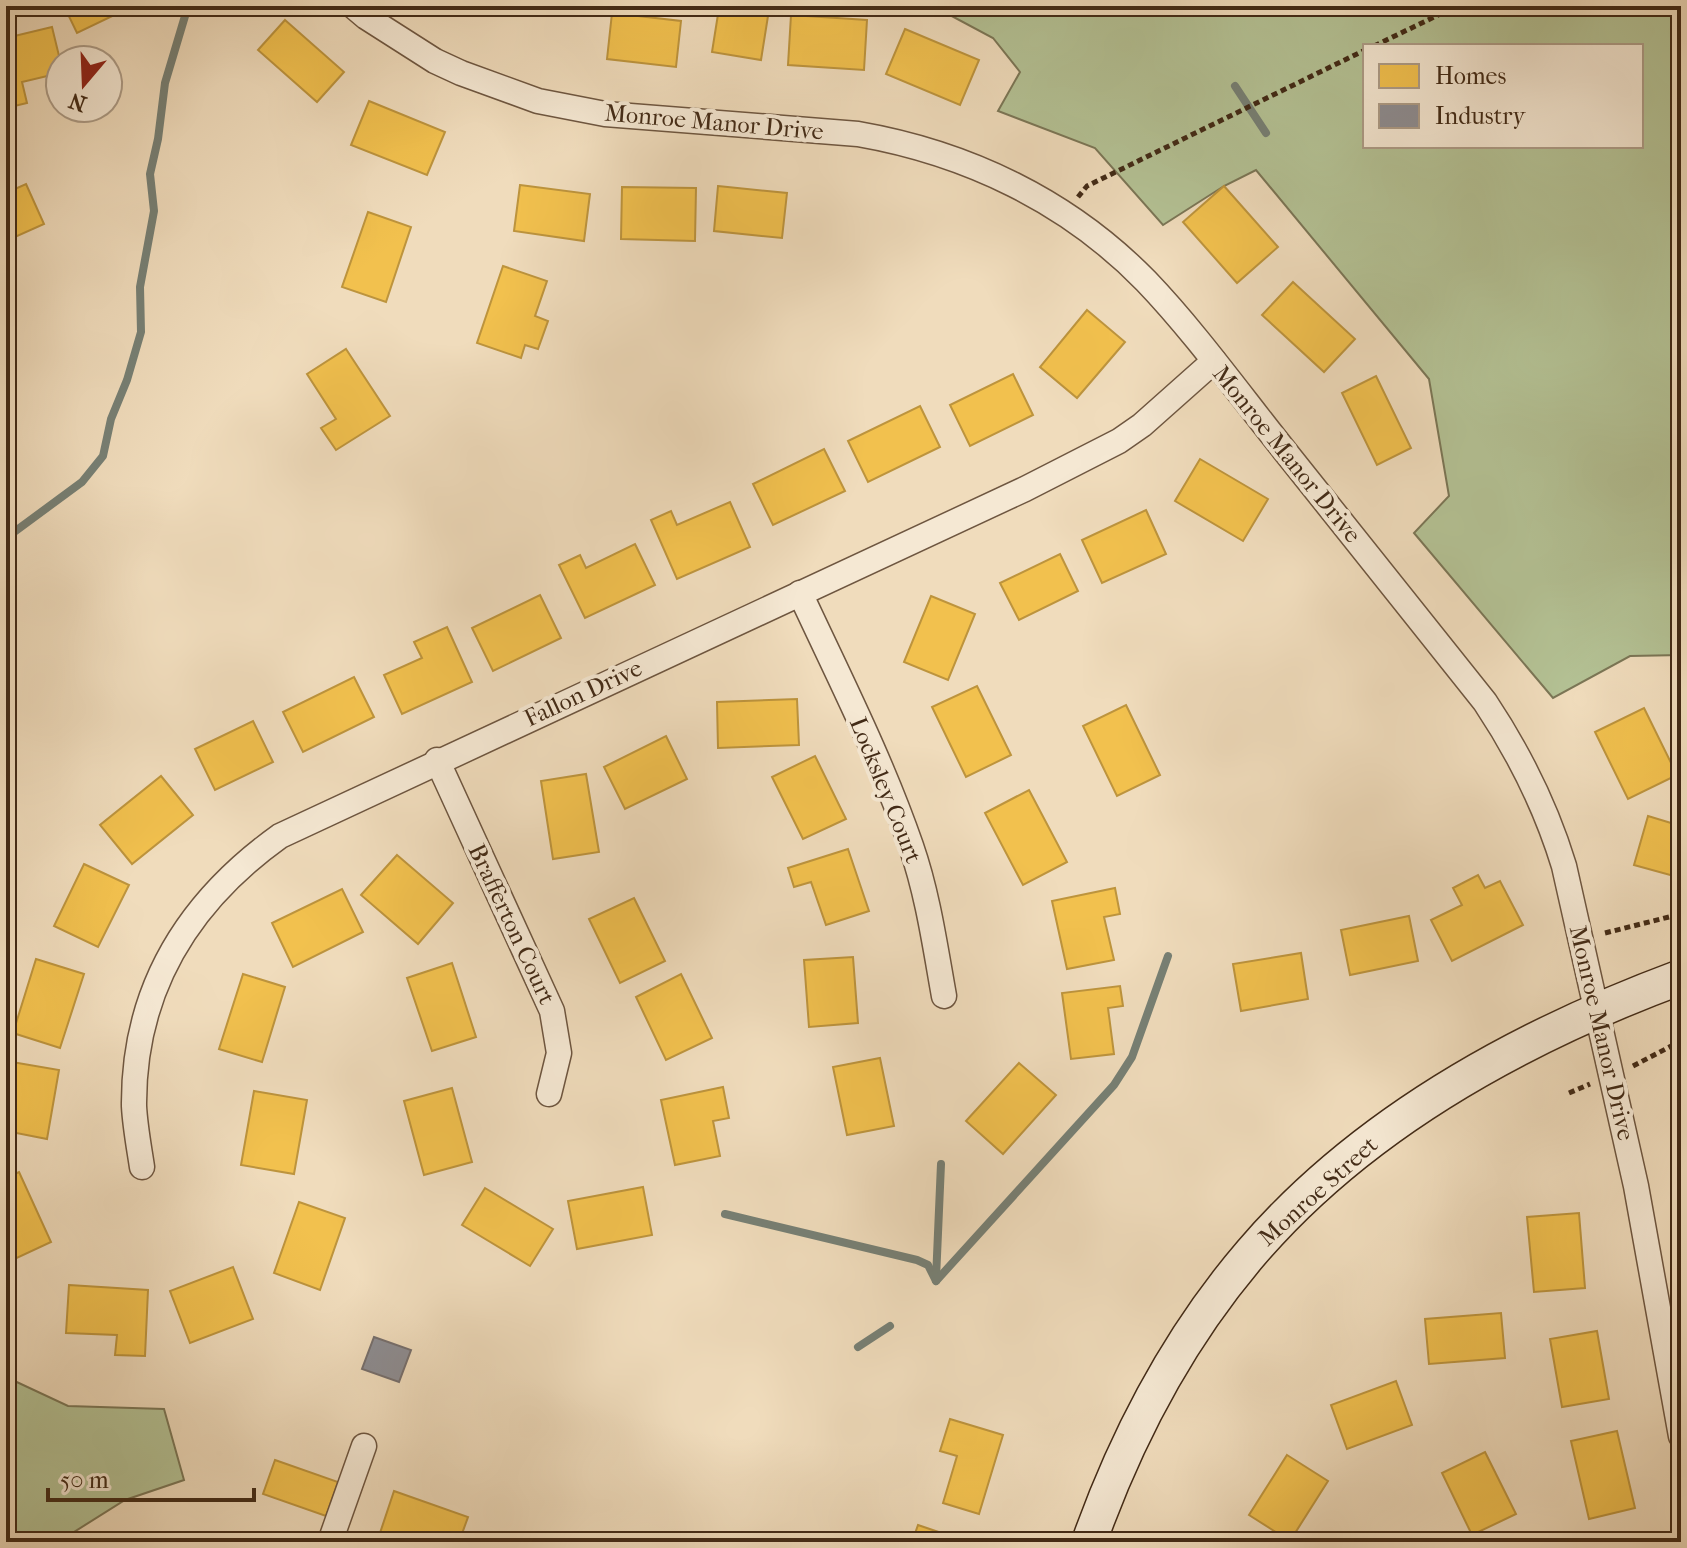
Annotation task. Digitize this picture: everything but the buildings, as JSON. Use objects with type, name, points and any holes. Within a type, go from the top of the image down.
[{"type":"main road","name":"Monroe Street","points":[[1089,1542],[1146,1410],[1178,1353],[1252,1251],[1332,1173],[1411,1113],[1461,1080],[1597,1010],[1681,977]]},
{"type":"street","name":"Monroe Manor Drive","points":[[353,6],[435,61],[538,101],[605,114],[858,134],[896,140],[966,162],[1032,193],[1092,233],[1146,281],[1214,361],[1485,702],[1514,746],[1554,834],[1581,939],[1636,1186],[1681,1436]]},
{"type":"street","name":"Fallon Drive","points":[[142,1167],[134,1106],[139,1045],[160,976],[175,944],[196,913],[248,859],[280,836],[437,760],[1025,489],[1119,441],[1142,425],[1214,361]]},
{"type":"street","name":"Locksley Court","points":[[800,593],[884,777],[912,848],[926,897],[944,996]]},
{"type":"street","name":"Brafferton Court","points":[[437,760],[552,1011],[559,1053],[549,1094]]},
{"type":"street","points":[[330,1542],[364,1446]]},
{"type":"path","points":[[1378,44],[1457,6]]},
{"type":"path","points":[[1065,215],[1087,186],[1363,51]]},
{"type":"path","points":[[1581,939],[1681,914]]},
{"type":"green space","points":[[933,6],[1681,6],[1681,655],[1630,656],[1553,698],[1414,533],[1449,496],[1429,379],[1256,170],[1224,186],[1163,225],[1095,148],[998,111],[1020,72],[993,38]]},
{"type":"green space","points":[[6,1377],[68,1406],[164,1409],[184,1480],[125,1500],[58,1542],[6,1542]]},
{"type":"waterway","points":[[6,538],[82,482],[103,456],[111,419],[127,380],[141,332],[140,287],[154,211],[150,174],[165,83],[188,6]]},
{"type":"waterway","points":[[1235,86],[1266,133]]},
{"type":"waterway","points":[[936,1281],[1114,1085],[1132,1057],[1168,956]]},
{"type":"waterway","points":[[936,1279],[941,1164]]},
{"type":"waterway","points":[[725,1214],[917,1260],[928,1265],[936,1281]]},
{"type":"waterway","points":[[858,1347],[890,1326]]}]
